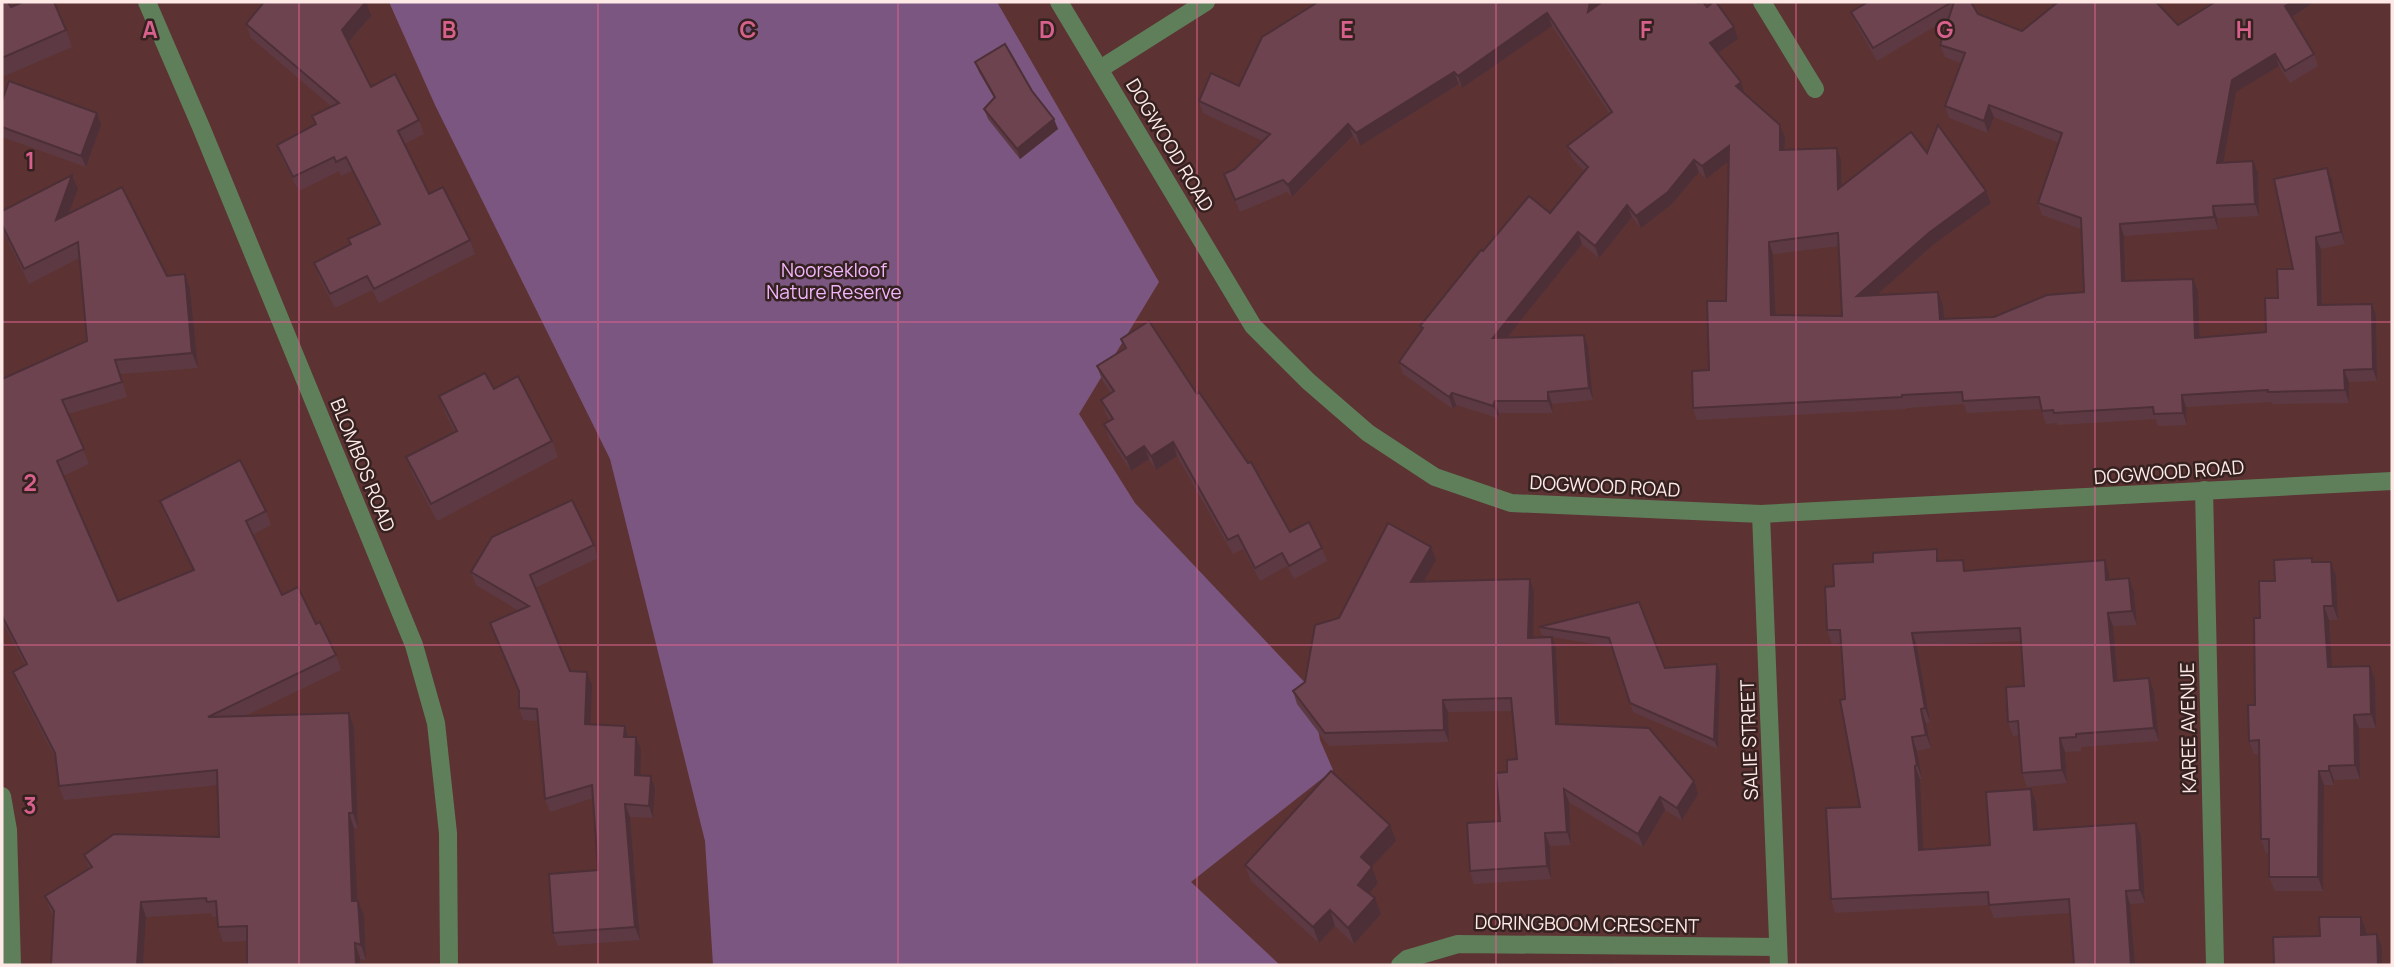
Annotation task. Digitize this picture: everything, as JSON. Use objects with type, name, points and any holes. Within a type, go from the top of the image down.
[{"type":"street","name":"BLOMBOS ROAD","points":[[147,2],[414,645],[436,723],[448,833],[449,965]]},
{"type":"street","name":"DOGWOOD ROAD","points":[[1059,2],[1253,326],[1308,381],[1368,433],[1435,477],[1511,503],[1761,514],[2392,481]]},
{"type":"street","points":[[1100,69],[1206,2]]},
{"type":"street","points":[[1762,2],[1815,89]]},
{"type":"street","name":"KAREE AVENUE","points":[[2204,490],[2215,965]]},
{"type":"street","name":"SALIE STREET","points":[[1761,514],[1778,956]]},
{"type":"street","points":[[2,796],[12,965]]},
{"type":"street","name":"DORINGBOOM CRESCENT","points":[[1400,965],[1407,960],[1458,944],[1778,956]]},
{"type":"green space","name":"Noorsekloof Nature Reserve","points":[[389,2],[997,2],[1159,282],[1079,414],[1135,503],[1311,689],[1320,740],[1333,770],[1191,882],[1280,965],[713,965],[705,841],[610,459],[435,105]]},
{"type":"building","points":[[2,2],[8,2],[11,7],[23,2],[54,2],[66,30],[2,58]]},
{"type":"building","points":[[264,2],[366,2],[342,30],[371,87],[395,74],[419,120],[398,131],[429,194],[443,187],[470,240],[374,289],[367,276],[330,294],[314,263],[351,244],[348,239],[380,224],[346,157],[336,162],[334,157],[293,177],[277,145],[316,124],[312,116],[339,103],[246,24]]},
{"type":"building","points":[[1318,2],[1590,2],[1588,12],[1602,2],[1703,2],[1707,7],[1716,2],[1734,27],[1710,43],[1741,82],[1736,86],[1780,125],[1780,150],[1837,148],[1838,189],[1911,132],[1927,153],[1938,125],[1986,191],[1930,232],[1857,296],[1938,292],[1940,319],[1994,317],[2047,295],[2084,292],[2081,218],[2038,203],[2062,133],[1989,105],[1984,121],[1945,106],[1965,53],[1940,45],[1954,2],[1971,2],[1978,14],[2022,31],[2058,2],[2156,2],[2178,25],[2215,2],[2292,2],[2285,6],[2314,54],[2285,71],[2275,54],[2232,80],[2217,163],[2253,161],[2255,204],[2213,206],[2214,217],[2120,224],[2122,281],[2193,279],[2195,338],[2266,332],[2265,298],[2278,298],[2277,269],[2293,269],[2274,179],[2327,168],[2341,232],[2316,237],[2318,305],[2372,304],[2373,369],[2344,370],[2345,390],[2268,390],[2182,395],[2183,413],[2154,414],[2153,407],[2054,413],[2053,410],[2042,411],[2039,397],[1963,401],[1962,392],[1693,408],[1692,371],[1709,370],[1707,301],[1726,301],[1729,146],[1702,166],[1694,160],[1668,192],[1636,216],[1627,205],[1595,246],[1578,232],[1493,338],[1584,335],[1589,388],[1548,392],[1548,401],[1495,401],[1493,406],[1452,393],[1449,397],[1399,362],[1423,328],[1420,326],[1529,196],[1550,213],[1588,167],[1567,146],[1612,112],[1547,13],[1458,76],[1454,72],[1356,133],[1348,124],[1288,185],[1283,180],[1235,200],[1224,174],[1235,169],[1270,134],[1199,101],[1211,73],[1239,86],[1262,37]],"holes":[[[1838,233],[1842,316],[1771,315],[1769,242]]]},
{"type":"building","points":[[1868,2],[1952,2],[1873,48],[1851,12]]},
{"type":"building","points":[[1005,44],[1032,91],[1054,119],[1017,149],[984,109],[995,97],[975,62]]},
{"type":"building","points":[[9,81],[97,113],[81,156],[2,127],[2,101]]},
{"type":"building","points":[[72,175],[56,220],[122,187],[167,276],[185,274],[192,353],[115,360],[122,382],[62,400],[84,449],[57,461],[118,601],[194,570],[160,501],[240,460],[266,511],[246,521],[282,595],[298,587],[316,624],[320,622],[336,655],[208,717],[349,713],[353,813],[349,813],[352,901],[358,901],[361,945],[355,943],[356,965],[247,965],[247,926],[218,927],[216,901],[207,902],[206,898],[141,902],[137,965],[51,965],[54,911],[45,896],[92,867],[84,855],[114,834],[219,837],[217,770],[59,786],[55,753],[13,672],[27,664],[2,616],[2,379],[87,341],[78,242],[24,269],[2,225],[2,211]]},
{"type":"building","points":[[1149,321],[1197,394],[1199,392],[1248,463],[1251,462],[1290,532],[1309,522],[1322,548],[1289,566],[1282,553],[1255,568],[1238,535],[1228,540],[1173,442],[1151,456],[1144,446],[1126,458],[1104,424],[1113,419],[1101,400],[1114,391],[1097,366],[1126,348],[1121,339]]},
{"type":"building","points":[[485,373],[494,389],[518,376],[552,441],[431,504],[406,457],[457,431],[439,396]]},
{"type":"building","points":[[572,500],[594,545],[530,575],[570,671],[587,672],[585,724],[625,726],[624,737],[636,737],[635,775],[651,776],[649,806],[625,804],[635,927],[553,933],[549,874],[598,870],[592,785],[545,799],[537,709],[519,708],[519,691],[490,623],[529,606],[471,572],[492,537]]},
{"type":"building","points":[[1388,523],[1431,547],[1411,582],[1530,579],[1528,638],[1552,637],[1556,724],[1649,728],[1694,781],[1677,808],[1660,797],[1638,834],[1564,789],[1567,832],[1545,833],[1547,866],[1470,871],[1467,823],[1500,821],[1496,773],[1507,772],[1507,760],[1517,759],[1511,698],[1443,700],[1444,730],[1325,733],[1293,691],[1305,682],[1315,625],[1339,618]]},
{"type":"building","points":[[1937,549],[1937,561],[1963,560],[1964,571],[2105,560],[2106,580],[2129,578],[2132,611],[2108,613],[2114,681],[2149,678],[2154,728],[2076,734],[2076,737],[2060,738],[2062,770],[2022,773],[2018,721],[2008,722],[2006,687],[2024,686],[2020,628],[1912,633],[1925,708],[1921,709],[1926,735],[1912,737],[1917,765],[1919,850],[1990,845],[1986,792],[2031,789],[2034,830],[2136,823],[2140,890],[2126,891],[2131,965],[2074,965],[2069,899],[1989,905],[1988,892],[1831,899],[1826,808],[1860,807],[1840,700],[1845,699],[1840,630],[1827,630],[1825,587],[1834,586],[1833,564],[1873,562],[1873,553]]},
{"type":"building","points":[[2312,558],[2312,562],[2331,562],[2333,606],[2324,606],[2328,667],[2370,666],[2371,714],[2354,715],[2355,765],[2329,766],[2329,771],[2319,771],[2318,877],[2269,877],[2269,839],[2261,839],[2259,740],[2249,741],[2248,705],[2255,705],[2254,618],[2260,618],[2259,581],[2275,581],[2274,560]]},
{"type":"building","points":[[1639,602],[1665,668],[1717,664],[1714,740],[1630,703],[1609,638],[1539,627]]},
{"type":"building","points":[[1331,771],[1390,825],[1361,857],[1372,867],[1358,885],[1375,898],[1348,928],[1330,910],[1313,927],[1245,865]]},
{"type":"building","points":[[2319,917],[2361,917],[2361,935],[2377,934],[2378,965],[2274,965],[2273,937],[2320,936]]}]
